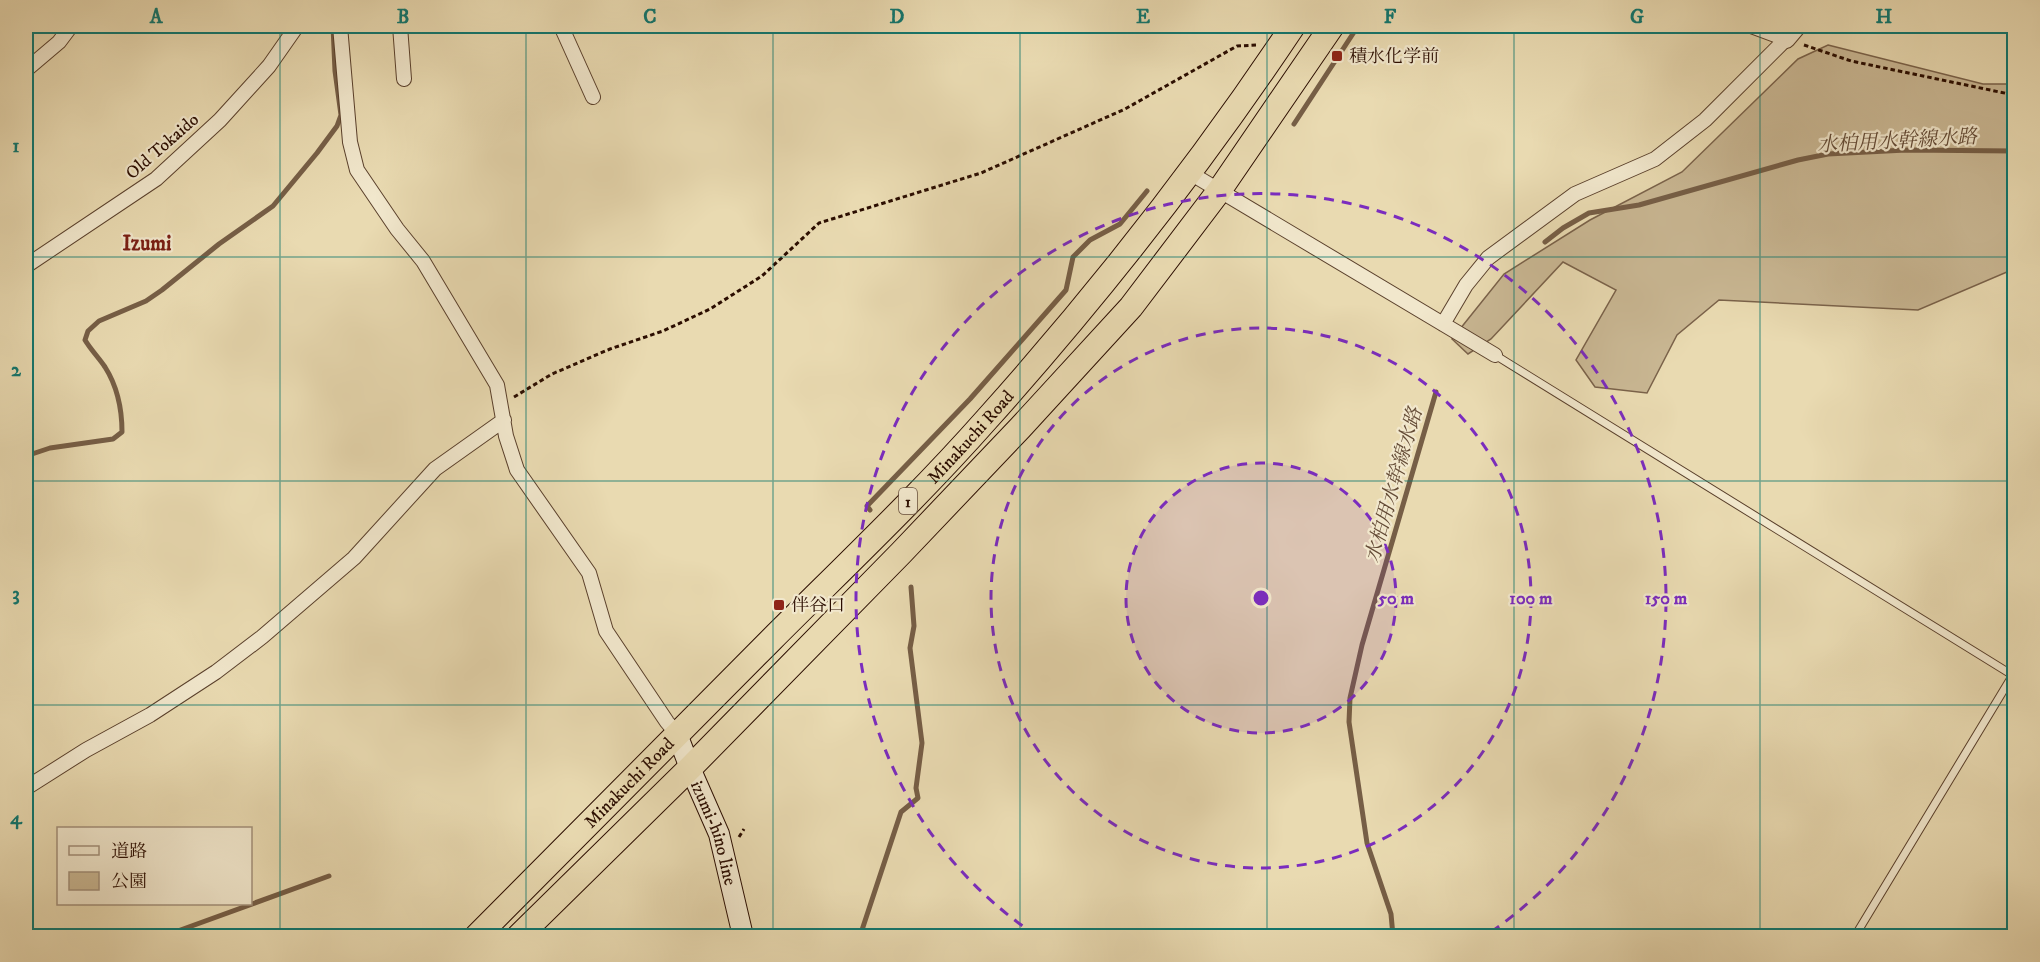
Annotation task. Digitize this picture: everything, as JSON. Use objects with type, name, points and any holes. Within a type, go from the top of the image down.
[{"type":"highway","name":"Minakuchi Road","points":[[477,936],[867,545],[986,421],[1114,272],[1190,173],[1293,26]]},
{"type":"highway","name":"Minakuchi Road","points":[[519,936],[690,768],[901,553],[1131,307],[1219,191],[1332,26]]},
{"type":"main road","name":"izumi-hino line","points":[[677,734],[719,834],[743,936]]},
{"type":"street","points":[[26,70],[59,42],[71,26]]},
{"type":"street","name":"Old Tokaido","points":[[26,266],[156,179],[220,120],[269,66],[297,26]]},
{"type":"street","points":[[340,26],[350,142],[357,170],[397,230],[423,261],[497,385],[506,436],[517,470],[589,573],[606,631],[677,734]]},
{"type":"street","points":[[400,26],[404,79]]},
{"type":"street","points":[[561,26],[593,97]]},
{"type":"street","points":[[1751,26],[1791,32]]},
{"type":"street","points":[[1443,324],[1466,285],[1488,258],[1575,194],[1655,159],[1705,120],[1791,32]]},
{"type":"street","points":[[1190,173],[1495,355]]},
{"type":"street","points":[[26,788],[86,750],[150,715],[216,672],[253,644],[354,558],[435,469],[503,416]]},
{"type":"lane","points":[[1495,355],[2014,674],[1855,936]]},
{"type":"path","points":[[1791,32],[1851,61],[2014,95]]},
{"type":"path","points":[[503,416],[514,396],[552,374],[663,331],[710,309],[762,276],[819,223],[981,173],[1125,109],[1238,46],[1255,44],[1272,57]]},
{"type":"path","points":[[739,837],[744,829]]},
{"type":"green space","points":[[1828,45],[1983,84],[2014,84],[2014,269],[1918,310],[1719,300],[1677,335],[1647,393],[1595,387],[1576,360],[1616,290],[1563,262],[1491,339],[1468,354],[1452,339],[1504,274],[1590,220],[1682,172],[1798,59]]},
{"type":"waterway","points":[[26,456],[50,448],[113,439],[122,432],[116,390],[105,367],[85,340],[88,331],[99,321],[146,301],[219,244],[273,206],[317,153],[337,126],[341,115],[335,71],[333,26]]},
{"type":"waterway","points":[[1294,124],[1358,26]]},
{"type":"waterway","name":"水柏用水幹線水路","points":[[1545,242],[1589,213],[1639,205],[1798,160],[1828,154],[1906,150],[2014,151]]},
{"type":"waterway","points":[[870,510],[867,506],[970,399],[1066,290],[1073,257],[1090,240],[1120,224],[1147,191]]},
{"type":"waterway","name":"水柏用水幹線水路","points":[[1393,936],[1391,914],[1367,843],[1349,722],[1350,698],[1362,645],[1436,392]]},
{"type":"waterway","points":[[860,936],[901,812],[918,798],[916,788],[922,743],[910,648],[914,626],[911,587]]},
{"type":"waterway","points":[[252,904],[329,876]]},
{"type":"waterway","points":[[164,936],[249,905]]},
{"type":"place","name":"積水化学前","points":[[1337,56]]},
{"type":"place","name":"伴谷口","points":[[779,605]]},
{"type":"district","name":"Izumi","points":[[147,243]]}]
